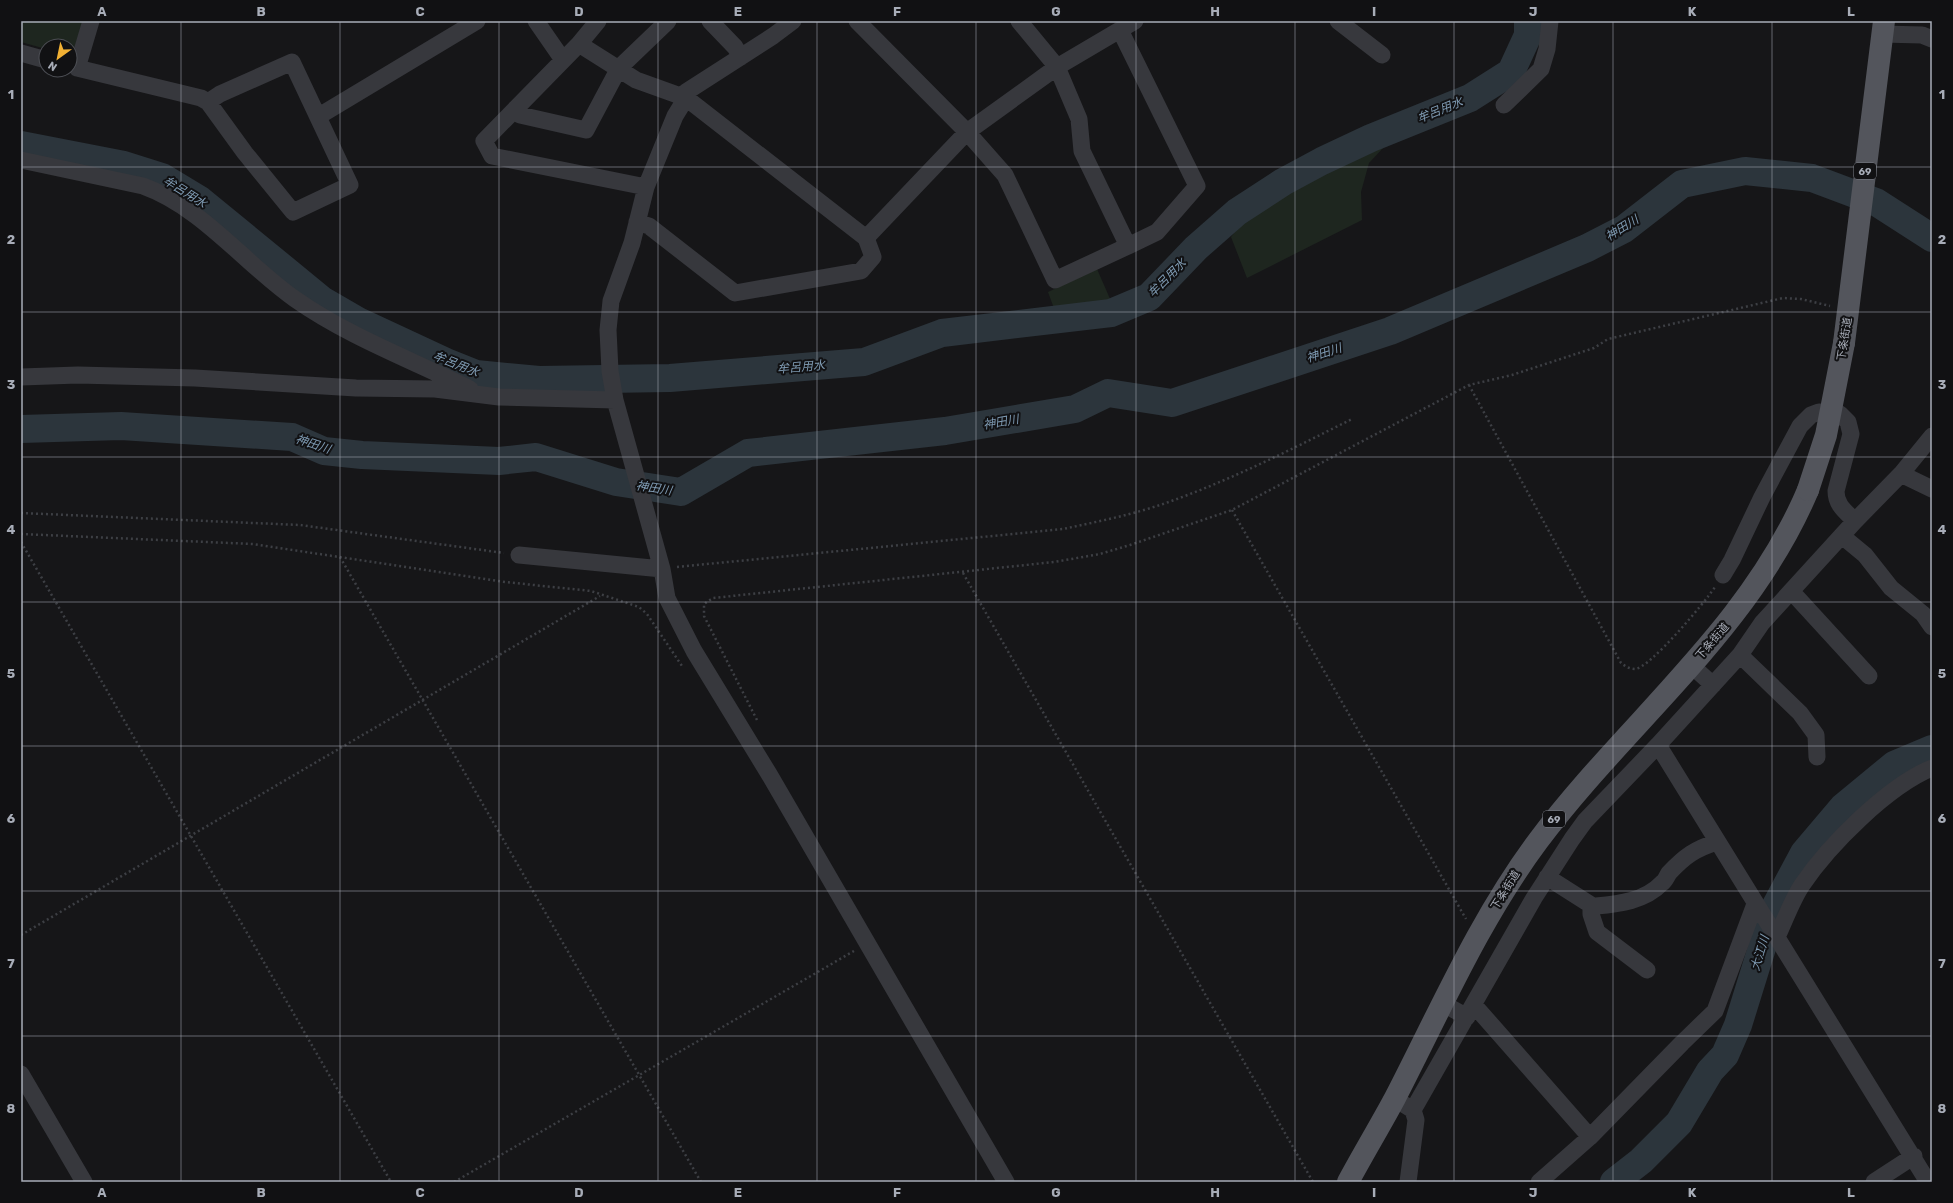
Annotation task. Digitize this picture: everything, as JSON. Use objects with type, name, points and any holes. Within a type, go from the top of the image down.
[{"type":"main road","name":"下条街道","points":[[1348,1182],[1394,1099],[1442,1003],[1479,934],[1517,870],[1555,819],[1732,618],[1775,556],[1794,523],[1808,490],[1826,434],[1844,343],[1883,27]]},
{"type":"street","points":[[78,56],[91,21]]},
{"type":"street","points":[[319,116],[477,21]]},
{"type":"street","points":[[536,21],[563,60]]},
{"type":"street","points":[[598,21],[579,44],[484,141],[492,156],[646,187]]},
{"type":"street","points":[[515,108],[520,115],[586,130],[619,68],[668,21]]},
{"type":"street","points":[[710,21],[735,47],[741,57]]},
{"type":"street","points":[[793,21],[741,57],[686,92],[686,98],[675,116],[646,187],[638,222],[611,300],[608,330],[610,371],[614,397],[661,565],[667,598],[694,651],[773,781],[1006,1182]]},
{"type":"street","points":[[857,21],[967,132],[1005,175],[1055,280],[1157,232],[1197,186],[1120,30]]},
{"type":"street","points":[[1019,21],[1057,67],[1079,119],[1082,151],[1128,246]]},
{"type":"street","points":[[866,238],[967,132],[1057,67],[1135,21]]},
{"type":"street","points":[[1338,21],[1382,55]]},
{"type":"street","points":[[1504,105],[1541,69],[1546,49],[1550,21]]},
{"type":"street","points":[[1883,27],[1922,36],[1932,40]]},
{"type":"street","points":[[579,44],[636,80],[686,98],[866,238],[873,257],[861,271],[735,293],[649,226],[638,222]]},
{"type":"street","points":[[21,53],[38,58]]},
{"type":"street","points":[[78,68],[201,98],[208,102],[245,153],[293,212],[350,185],[319,116],[292,62],[220,94],[208,102]]},
{"type":"street","points":[[21,160],[143,186],[160,192],[181,204],[294,298],[324,319],[452,380],[477,394]]},
{"type":"street","points":[[21,376],[78,375],[196,378],[356,388],[434,389],[499,397],[614,397]]},
{"type":"street","points":[[1723,575],[1800,426],[1811,415],[1819,412],[1840,414],[1848,422],[1851,434],[1836,491],[1836,500],[1855,521]]},
{"type":"street","points":[[1408,1182],[1416,1120],[1414,1110],[1547,877],[1572,839],[1586,821],[1740,655],[1762,623],[1900,474],[1932,436]]},
{"type":"street","points":[[1900,474],[1932,489]]},
{"type":"street","points":[[1842,536],[1865,556],[1891,588],[1923,614],[1932,627]]},
{"type":"street","points":[[518,555],[661,565]]},
{"type":"street","points":[[1792,592],[1869,676]]},
{"type":"street","points":[[1740,655],[1800,713],[1816,735],[1818,757]]},
{"type":"street","points":[[1691,666],[1713,685]]},
{"type":"street","points":[[1658,745],[1755,904],[1914,1156],[1928,1182]]},
{"type":"street","points":[[1777,937],[1802,886],[1835,844],[1882,801],[1920,772],[1932,768]]},
{"type":"street","points":[[1547,877],[1590,905],[1611,905],[1631,901],[1647,894],[1662,883],[1684,859],[1697,848],[1717,842]]},
{"type":"street","points":[[1538,1182],[1590,1137],[1682,1042],[1715,1011],[1755,904]]},
{"type":"street","points":[[1590,905],[1591,914],[1597,932],[1647,970]]},
{"type":"street","points":[[1442,1003],[1471,1011],[1590,1137]]},
{"type":"street","points":[[21,1074],[84,1182]]},
{"type":"street","points":[[1394,1099],[1414,1110]]},
{"type":"street","points":[[1874,1182],[1914,1156]]},
{"type":"path","points":[[760,726],[704,616],[704,604],[713,598],[963,573],[1054,562],[1100,554],[1232,510],[1469,385],[1512,375],[1594,348],[1608,339],[1783,298],[1801,298],[1848,311]]},
{"type":"path","points":[[1469,385],[1621,663],[1627,668],[1636,669],[1646,663],[1694,615],[1723,575]]},
{"type":"path","points":[[661,565],[1063,529],[1115,518],[1162,504],[1235,476],[1352,419]]},
{"type":"path","points":[[1232,510],[1464,916],[1479,934]]},
{"type":"path","points":[[21,513],[300,525],[518,555]]},
{"type":"path","points":[[21,534],[253,544],[505,582],[591,591],[601,596],[639,607],[647,614],[687,672]]},
{"type":"path","points":[[21,542],[391,1182]]},
{"type":"path","points":[[340,557],[701,1182]]},
{"type":"path","points":[[963,573],[1313,1182]]},
{"type":"path","points":[[21,935],[601,596]]},
{"type":"path","points":[[454,1182],[868,943]]},
{"type":"shaded area","points":[[21,21],[83,21],[78,38],[38,38],[38,47],[21,42]]},
{"type":"shaded area","points":[[1384,147],[1369,163],[1361,192],[1362,220],[1247,278],[1231,237],[1245,218],[1329,171]]},
{"type":"shaded area","points":[[1097,269],[1111,301],[1103,306],[1055,311],[1048,292]]},
{"type":"waterway","name":"牟呂用水","points":[[21,145],[124,165],[162,177],[200,200],[322,300],[360,322],[446,362],[476,374],[539,380],[670,378],[864,362],[942,333],[1111,313],[1149,297],[1196,248],[1237,212],[1283,182],[1322,161],[1371,138],[1470,98],[1511,72],[1528,35],[1528,21]]},
{"type":"waterway","name":"神田川","points":[[21,429],[121,426],[292,437],[324,451],[362,455],[499,461],[536,457],[616,482],[681,492],[748,453],[945,431],[1075,409],[1108,393],[1172,403],[1390,331],[1587,248],[1624,229],[1682,184],[1745,171],[1812,178],[1876,202],[1932,238]]},
{"type":"waterway","name":"大江川","points":[[1614,1182],[1641,1161],[1679,1123],[1710,1071],[1725,1055],[1738,1025],[1774,909],[1804,853],[1843,807],[1894,765],[1932,749]]}]
